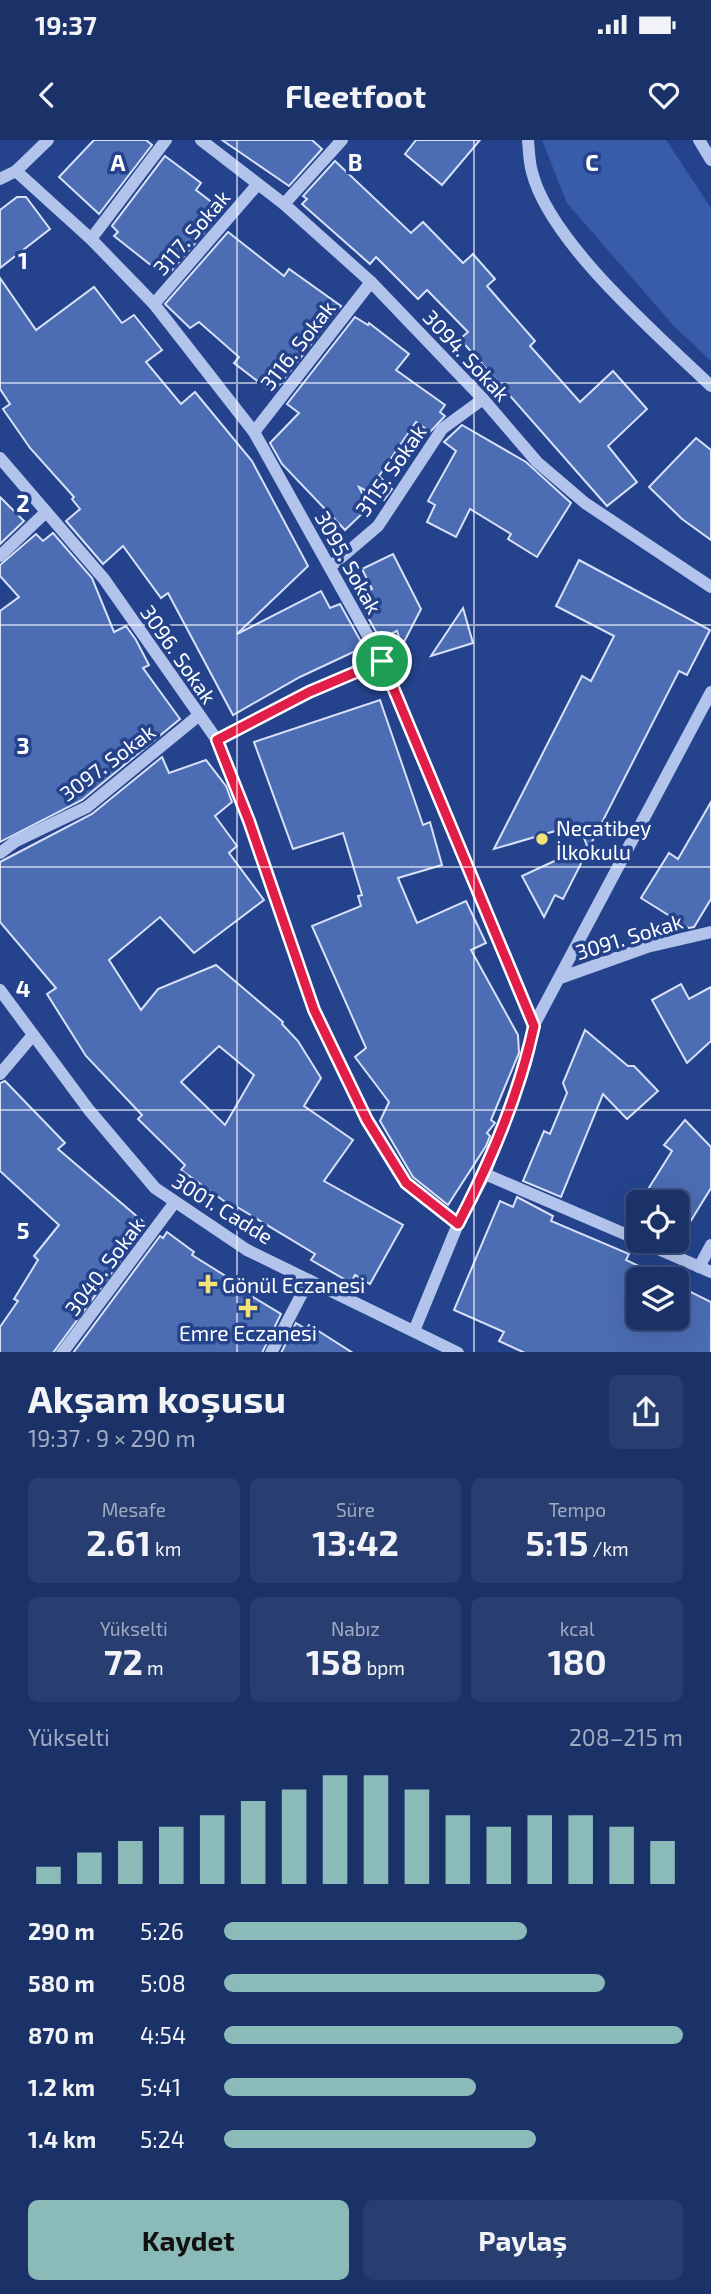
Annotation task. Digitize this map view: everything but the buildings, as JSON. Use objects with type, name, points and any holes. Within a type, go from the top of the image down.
[{"type":"street","points":[[0,179],[16,171],[48,140]]},
{"type":"street","points":[[91,239],[166,140]]},
{"type":"street","name":"3094. Sokak","points":[[201,140],[285,204],[371,282],[483,399],[537,462],[585,503],[711,587]]},
{"type":"street","points":[[285,204],[342,140]]},
{"type":"street","points":[[528,140],[532,173],[555,219],[599,277],[711,386]]},
{"type":"street","points":[[699,140],[711,160]]},
{"type":"street","name":"3095. Sokak","points":[[16,171],[91,239],[154,304],[254,432],[382,661],[534,1026]]},
{"type":"street","name":"3117. Sokak","points":[[154,304],[257,185]]},
{"type":"street","name":"3116. Sokak","points":[[254,432],[371,282]]},
{"type":"street","name":"3115. Sokak","points":[[330,567],[378,526],[442,429],[483,399]]},
{"type":"street","name":"3096. Sokak","points":[[0,458],[104,579],[217,740],[249,821],[314,1010],[367,1120],[406,1183],[458,1224]]},
{"type":"street","points":[[0,556],[46,512]]},
{"type":"street","points":[[217,740],[309,692],[382,661]]},
{"type":"street","points":[[414,1331],[458,1224],[485,1174],[526,1063],[534,1026],[711,692]]},
{"type":"street","name":"3097. Sokak","points":[[0,853],[16,841],[87,807],[198,716]]},
{"type":"street","name":"3091. Sokak","points":[[560,978],[647,947],[711,932]]},
{"type":"street","name":"3001. Cadde","points":[[0,990],[89,1110],[147,1178],[175,1202],[247,1250],[456,1352]]},
{"type":"street","points":[[0,1074],[33,1035]]},
{"type":"street","points":[[485,1174],[626,1235]]},
{"type":"street","name":"3040. Sokak","points":[[63,1352],[175,1202]]},
{"type":"street","points":[[666,1253],[705,1270],[711,1245]]},
{"type":"street","points":[[272,1352],[309,1280]]},
{"type":"shaded area","points":[[542,140],[666,140],[711,208],[711,361],[673,325],[567,203]]},
{"type":"place","name":"Necatibey İlkokulu","points":[[542,839]]},
{"type":"place","name":"Gönül Eczanesi","points":[[208,1284]]},
{"type":"place","name":"Emre Eczanesi","points":[[248,1308]]},
{"type":"route","points":[[382,661],[534,1026],[526,1063],[485,1174],[458,1224],[406,1183],[367,1120],[314,1010],[249,821],[217,740],[309,692],[382,661]]}]
